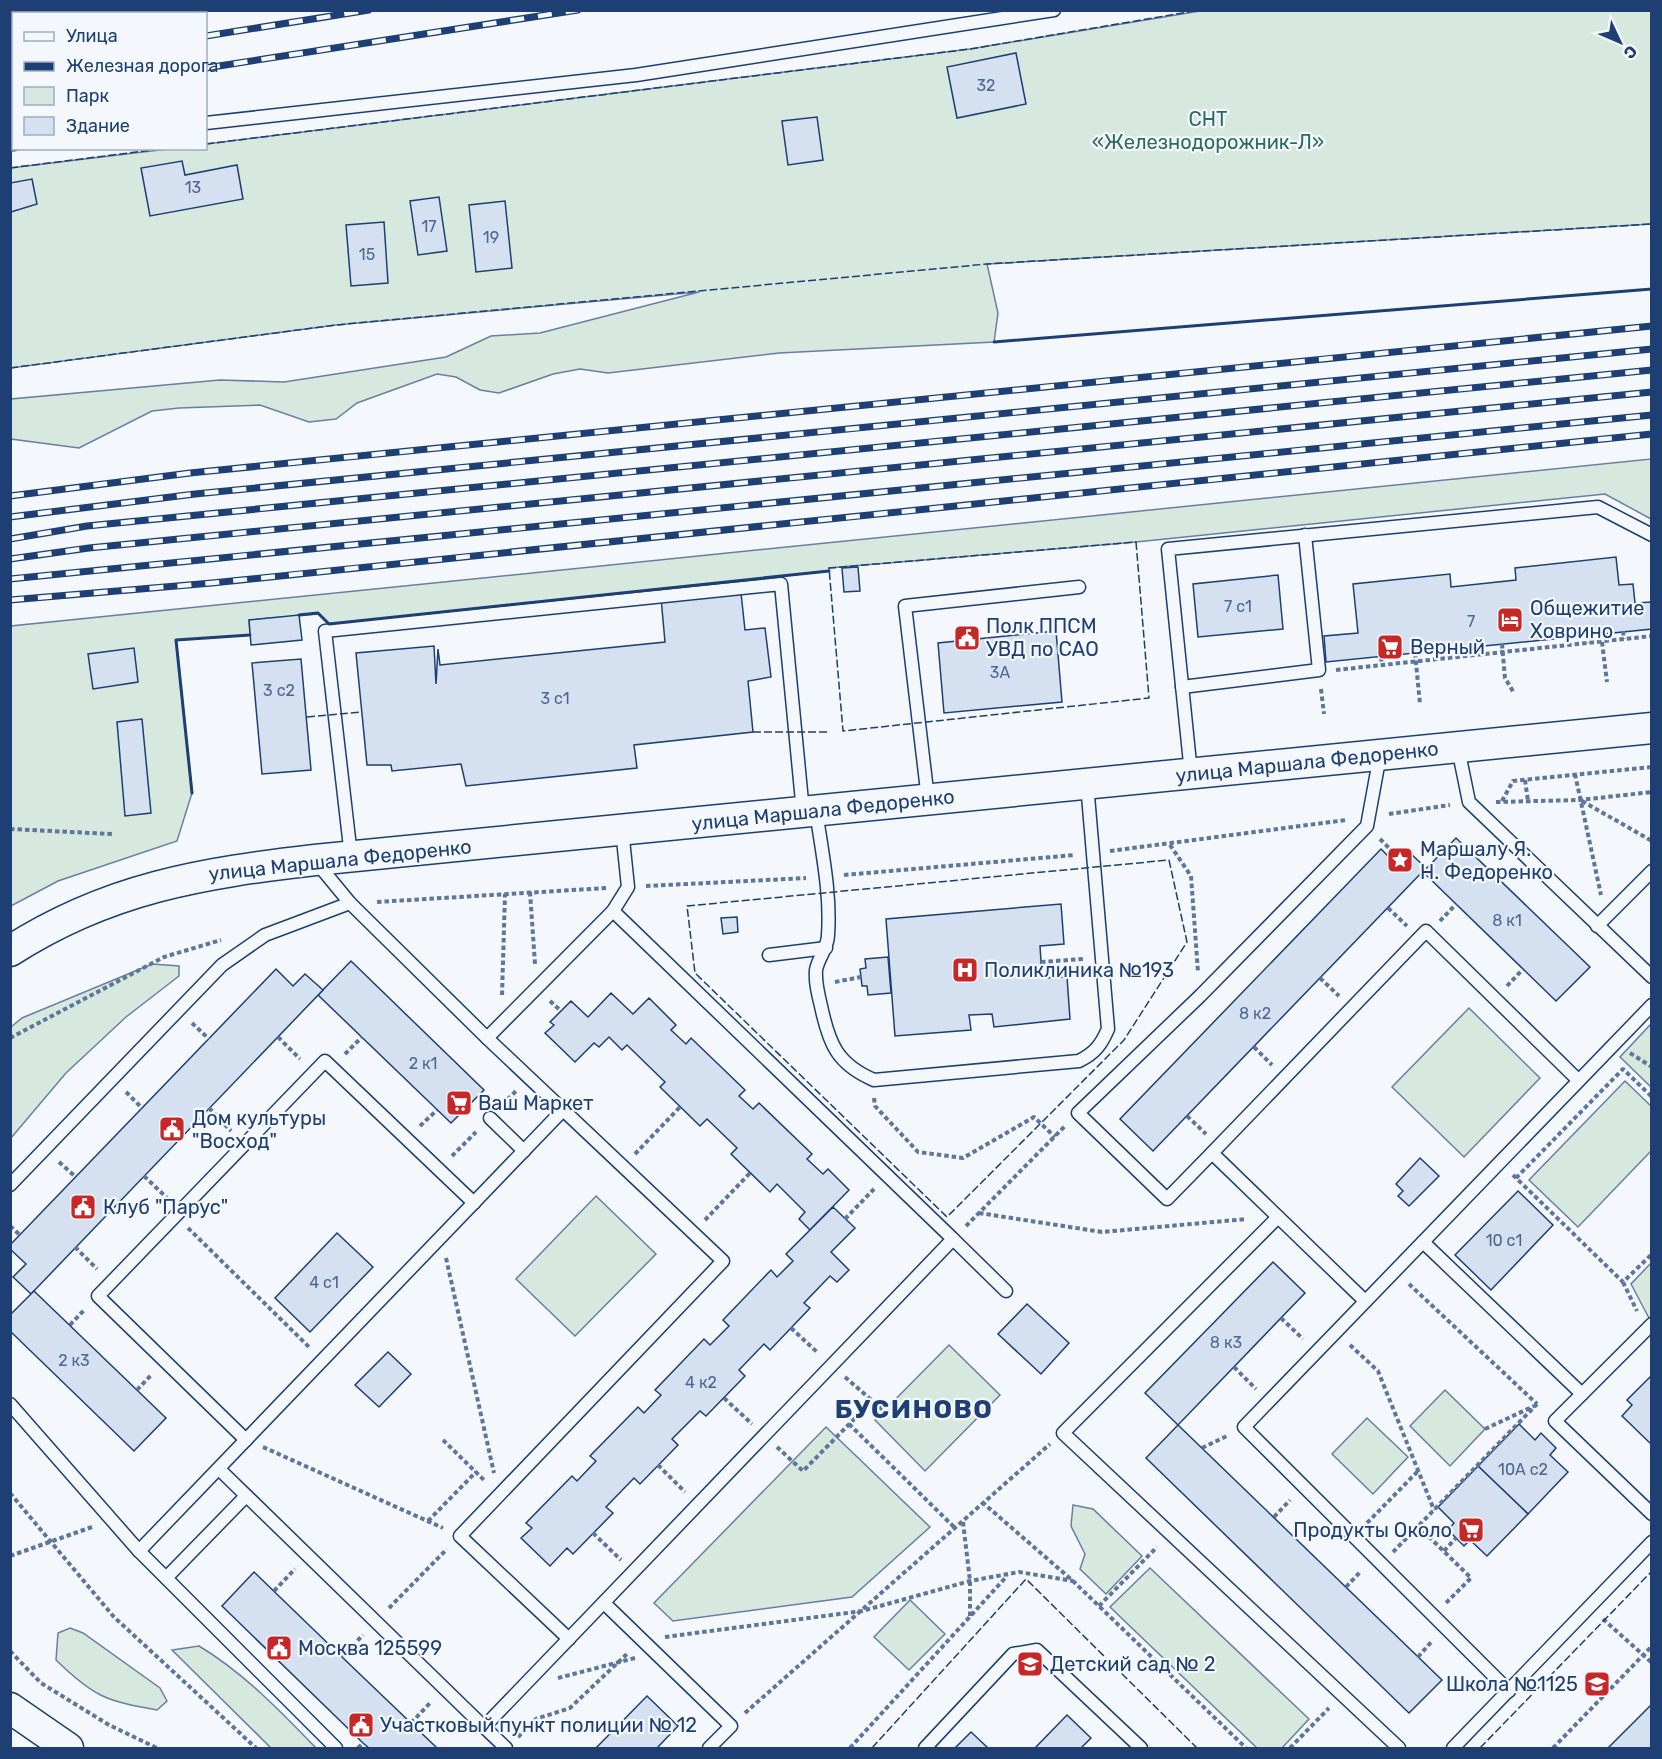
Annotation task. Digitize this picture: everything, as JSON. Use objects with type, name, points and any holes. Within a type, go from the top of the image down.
[{"type":"street","name":"улица Маршала Федоренко","points":[[10,951],[71,917],[116,898],[173,881],[218,872],[351,856],[1652,728]]},
{"type":"street","points":[[10,1708],[68,1749]]},
{"type":"lane","points":[[207,123],[636,75],[1054,10]]},
{"type":"lane","points":[[1191,773],[1168,549],[1598,507],[1652,535]]},
{"type":"lane","points":[[1182,687],[1319,671],[1305,535]]},
{"type":"lane","points":[[351,856],[325,630],[781,584],[809,812],[827,893],[826,948],[816,968],[816,985],[826,1033],[834,1049],[844,1064],[874,1080],[1079,1060],[1091,1054],[1101,1045],[1108,1029],[1087,784]]},
{"type":"lane","points":[[928,800],[905,606],[1079,587]]},
{"type":"lane","points":[[1458,746],[1469,802],[1602,921],[1652,977]]},
{"type":"lane","points":[[1381,754],[1367,826],[1200,996],[1078,1113],[1167,1199],[1425,931],[1578,1080]]},
{"type":"lane","points":[[487,1038],[613,910],[628,887],[622,830]]},
{"type":"lane","points":[[315,860],[350,903],[487,1038],[723,1261],[460,1536],[569,1639]]},
{"type":"lane","points":[[1602,921],[1652,871]]},
{"type":"lane","points":[[10,1185],[222,965],[265,935],[350,903]]},
{"type":"lane","points":[[613,910],[1006,1292]]},
{"type":"lane","points":[[769,955],[826,948]]},
{"type":"lane","points":[[1509,1691],[1244,1427],[1652,1005]]},
{"type":"lane","points":[[246,1440],[98,1296],[325,1061],[474,1203]]},
{"type":"lane","points":[[138,1551],[563,1110]]},
{"type":"lane","points":[[490,1118],[524,1151]]},
{"type":"lane","points":[[1215,1149],[1278,1217],[1365,1301]]},
{"type":"lane","points":[[1278,1217],[1063,1434],[1400,1749]]},
{"type":"lane","points":[[484,1727],[953,1239]]},
{"type":"lane","points":[[1423,1242],[1582,1394]]},
{"type":"lane","points":[[1649,1327],[1555,1421],[1652,1514]]},
{"type":"lane","points":[[10,1404],[138,1551],[336,1749]]},
{"type":"lane","points":[[219,1469],[484,1727],[510,1745]]},
{"type":"lane","points":[[166,1578],[246,1496]]},
{"type":"lane","points":[[1453,1749],[1652,1542]]},
{"type":"lane","points":[[604,1603],[731,1726],[709,1749]]},
{"type":"lane","points":[[925,1749],[1013,1654],[1037,1650],[1141,1749]]},
{"type":"path","points":[[1623,631],[1624,639]]},
{"type":"path","points":[[1588,635],[1590,643]]},
{"type":"path","points":[[1324,714],[1319,671],[1652,636]]},
{"type":"path","points":[[1602,641],[1608,682]]},
{"type":"path","points":[[1502,644],[1505,678],[1514,693]]},
{"type":"path","points":[[1415,653],[1420,704]]},
{"type":"path","points":[[1382,657],[1382,665]]},
{"type":"path","points":[[1502,802],[1513,781],[1652,767]]},
{"type":"path","points":[[1575,774],[1602,921]]},
{"type":"path","points":[[1525,780],[1528,801]]},
{"type":"path","points":[[1580,800],[1652,841]]},
{"type":"path","points":[[10,829],[112,834]]},
{"type":"path","points":[[1170,845],[1191,876],[1200,996]]},
{"type":"path","points":[[530,892],[536,987]]},
{"type":"path","points":[[501,1023],[505,894]]},
{"type":"path","points":[[1041,962],[1102,957]]},
{"type":"path","points":[[816,985],[861,977]]},
{"type":"path","points":[[1320,978],[1351,1008]]},
{"type":"path","points":[[278,1037],[314,1072]]},
{"type":"path","points":[[1254,1047],[1285,1077]]},
{"type":"path","points":[[1516,1178],[1623,1069],[1652,1096]]},
{"type":"path","points":[[874,1080],[875,1106],[918,1152],[963,1158],[1034,1117],[1054,1137]]},
{"type":"path","points":[[137,1103],[142,1108]]},
{"type":"path","points":[[623,1166],[680,1107]]},
{"type":"path","points":[[209,1108],[245,1144]]},
{"type":"path","points":[[953,1239],[1078,1113]]},
{"type":"path","points":[[1187,1116],[1215,1149]]},
{"type":"path","points":[[1499,1162],[1623,1282],[1649,1327]]},
{"type":"path","points":[[693,1232],[750,1173]]},
{"type":"path","points":[[144,1176],[323,1360]]},
{"type":"path","points":[[845,1219],[887,1176]]},
{"type":"path","points":[[979,1213],[1102,1232],[1278,1217]]},
{"type":"path","points":[[10,1226],[20,1235]]},
{"type":"path","points":[[441,1237],[499,1495]]},
{"type":"path","points":[[75,1247],[111,1283]]},
{"type":"path","points":[[1623,1282],[1652,1254]]},
{"type":"path","points":[[1395,1270],[1555,1421]]},
{"type":"path","points":[[1281,1318],[1317,1352]]},
{"type":"path","points":[[791,1328],[884,1411]]},
{"type":"path","points":[[1336,1332],[1378,1371],[1434,1510]]},
{"type":"path","points":[[1234,1367],[1269,1402]]},
{"type":"path","points":[[724,1398],[802,1471],[872,1401]]},
{"type":"path","points":[[1485,1429],[1537,1404]]},
{"type":"path","points":[[1381,1564],[1537,1404]]},
{"type":"path","points":[[849,1424],[955,1528]]},
{"type":"path","points":[[1202,1448],[1244,1427]]},
{"type":"path","points":[[731,1726],[982,1502],[1063,1434]]},
{"type":"path","points":[[246,1440],[460,1536],[342,1657]]},
{"type":"path","points":[[443,1440],[499,1495]]},
{"type":"path","points":[[658,1465],[698,1504]]},
{"type":"path","points":[[1353,1536],[1418,1471]]},
{"type":"path","points":[[428,1521],[476,1472]]},
{"type":"path","points":[[10,1493],[114,1617],[256,1749]]},
{"type":"path","points":[[982,1502],[1073,1581],[1246,1749]]},
{"type":"path","points":[[10,1556],[111,1520]]},
{"type":"path","points":[[963,1521],[970,1581],[970,1616]]},
{"type":"path","points":[[1418,1526],[1471,1578],[1434,1616]]},
{"type":"path","points":[[593,1533],[633,1572]]},
{"type":"path","points":[[1099,1606],[1170,1534]]},
{"type":"path","points":[[1444,1551],[1456,1538]]},
{"type":"path","points":[[274,1591],[308,1556]]},
{"type":"path","points":[[510,1745],[536,1719],[570,1708],[642,1640],[862,1611],[970,1581],[1019,1572],[1073,1581]]},
{"type":"path","points":[[850,1749],[1008,1574]]},
{"type":"path","points":[[1604,1620],[1652,1663]]},
{"type":"path","points":[[1553,1749],[1652,1647]]},
{"type":"path","points":[[10,1651],[41,1683],[109,1725],[157,1749]]},
{"type":"path","points":[[523,1687],[656,1653]]},
{"type":"path","points":[[411,1723],[445,1689]]},
{"type":"path","points":[[1290,1749],[1342,1695]]},
{"type":"path","points":[[358,1749],[363,1743]]},
{"type":"green space","name":"СНТ «Железнодорожник-Л»","points":[[1200,11],[1651,11],[1651,224],[987,264],[998,313],[994,342],[779,353],[608,373],[580,369],[553,374],[499,393],[480,390],[456,377],[437,374],[357,403],[336,419],[309,422],[260,405],[179,408],[152,411],[79,448],[11,439],[11,399],[220,380],[284,382],[446,357],[491,336],[540,333],[699,292],[336,325],[11,368],[10,168],[160,150],[207,150],[207,144],[970,49]]},
{"type":"green space","points":[[1651,459],[1651,519],[1605,494],[1136,542],[829,568],[829,571],[329,624],[318,614],[249,620],[250,635],[176,640],[192,793],[177,841],[58,881],[11,906],[11,626]]},
{"type":"green space","points":[[152,964],[179,966],[179,976],[126,1017],[66,1073],[11,1138],[11,1027],[22,1018]]},
{"type":"green space","points":[[1469,1008],[1540,1078],[1464,1157],[1392,1087]]},
{"type":"green space","points":[[1651,1024],[1651,1087],[1620,1057]]},
{"type":"green space","points":[[1625,1081],[1651,1106],[1651,1151],[1578,1227],[1529,1180]]},
{"type":"green space","points":[[596,1196],[656,1254],[575,1336],[516,1279]]},
{"type":"green space","points":[[1651,1263],[1652,1316],[1649,1318],[1631,1284]]},
{"type":"green space","points":[[949,1345],[1000,1395],[925,1471],[875,1420]]},
{"type":"green space","points":[[1445,1390],[1485,1429],[1450,1466],[1410,1426]]},
{"type":"green space","points":[[1367,1418],[1408,1457],[1373,1494],[1332,1454]]},
{"type":"green space","points":[[826,1427],[930,1527],[852,1597],[673,1621],[654,1603]]},
{"type":"green space","points":[[1073,1505],[1093,1509],[1142,1556],[1106,1594],[1080,1569],[1085,1554],[1071,1526]]},
{"type":"green space","points":[[1150,1568],[1309,1719],[1282,1748],[1257,1748],[1110,1607]]},
{"type":"green space","points":[[910,1600],[945,1634],[909,1670],[874,1637]]},
{"type":"green space","points":[[70,1628],[83,1633],[160,1688],[167,1701],[157,1710],[125,1704],[91,1690],[56,1660],[58,1633]]},
{"type":"green space","points":[[199,1646],[246,1680],[316,1748],[271,1748],[172,1650]]},
{"type":"building","points":[[1016,53],[1026,104],[957,118],[947,67]]},
{"type":"building","points":[[817,117],[823,160],[788,165],[782,121]]},
{"type":"building","points":[[182,161],[185,175],[237,165],[243,199],[150,216],[141,168]]},
{"type":"building","points":[[32,179],[37,204],[11,212],[10,183]]},
{"type":"building","points":[[439,197],[447,251],[418,255],[410,201]]},
{"type":"building","points":[[505,201],[512,268],[476,272],[469,205]]},
{"type":"building","points":[[384,222],[388,283],[351,286],[346,225]]},
{"type":"building","points":[[1616,557],[1619,585],[1633,584],[1635,603],[1652,602],[1652,629],[1326,662],[1324,636],[1358,633],[1353,584],[1450,574],[1451,587],[1516,580],[1515,568]]},
{"type":"building","points":[[858,567],[860,591],[844,592],[842,568]]},
{"type":"building","points":[[1278,575],[1283,629],[1198,637],[1193,584]]},
{"type":"building","points":[[741,593],[745,630],[765,628],[771,677],[748,681],[753,732],[634,745],[637,768],[466,786],[461,764],[392,771],[391,765],[367,765],[356,653],[434,646],[436,684],[438,649],[440,665],[665,642],[661,598]]},
{"type":"building","points":[[299,615],[302,640],[251,645],[249,620]]},
{"type":"building","points":[[1056,631],[1062,702],[944,713],[938,643]]},
{"type":"building","points":[[134,648],[138,682],[93,689],[88,654]]},
{"type":"building","points":[[301,659],[311,770],[262,774],[252,663]]},
{"type":"building","points":[[142,719],[151,813],[125,816],[117,722]]},
{"type":"building","points":[[1456,838],[1590,967],[1556,1001],[1423,872]]},
{"type":"building","points":[[1381,849],[1396,864],[1408,851],[1426,868],[1153,1151],[1120,1119]]},
{"type":"building","name":"Поликлиника №193","points":[[1061,904],[1064,944],[1040,946],[1042,978],[1067,977],[1070,1019],[994,1027],[992,1014],[969,1015],[971,1030],[895,1036],[886,919]]},
{"type":"building","points":[[737,917],[738,932],[723,934],[721,918]]},
{"type":"building","points":[[888,957],[891,993],[868,995],[867,986],[862,986],[860,969],[866,968],[865,959]]},
{"type":"building","points":[[351,961],[484,1090],[451,1123],[318,995]]},
{"type":"building","points":[[276,969],[293,986],[305,974],[323,990],[31,1294],[13,1277],[26,1264],[10,1249],[10,1245]]},
{"type":"building","points":[[611,993],[633,1014],[649,998],[676,1025],[671,1030],[686,1044],[691,1038],[745,1090],[739,1096],[753,1109],[759,1103],[812,1154],[807,1159],[823,1174],[828,1169],[849,1190],[810,1230],[799,1219],[805,1212],[777,1184],[770,1192],[731,1154],[737,1148],[707,1119],[700,1126],[660,1087],[665,1082],[627,1045],[622,1050],[609,1037],[599,1047],[594,1043],[575,1062],[545,1033],[554,1025],[550,1022],[571,1001],[588,1017]]},
{"type":"building","points":[[1420,1158],[1439,1176],[1409,1206],[1398,1196],[1403,1191],[1396,1184]]},
{"type":"building","points":[[1518,1191],[1553,1225],[1491,1290],[1455,1255]]},
{"type":"building","points":[[833,1207],[855,1228],[831,1252],[849,1270],[837,1282],[830,1276],[804,1303],[810,1308],[770,1350],[764,1344],[739,1370],[745,1376],[706,1416],[700,1411],[672,1439],[678,1445],[640,1484],[634,1478],[606,1507],[613,1513],[573,1554],[567,1548],[550,1566],[521,1538],[532,1528],[526,1523],[572,1476],[577,1481],[596,1461],[590,1456],[638,1407],[644,1413],[661,1395],[655,1390],[704,1339],[710,1345],[729,1326],[723,1320],[771,1270],[777,1277],[793,1261],[786,1254]]},
{"type":"building","points":[[337,1233],[373,1267],[310,1332],[275,1298]]},
{"type":"building","points":[[1273,1262],[1305,1293],[1178,1425],[1145,1393]]},
{"type":"building","points":[[34,1291],[166,1418],[134,1451],[10,1331],[10,1315]]},
{"type":"building","points":[[1027,1304],[1069,1343],[1041,1374],[998,1334]]},
{"type":"building","points":[[388,1352],[411,1374],[379,1407],[355,1385]]},
{"type":"building","points":[[1652,1375],[1651,1444],[1622,1416],[1632,1405],[1627,1400]]},
{"type":"building","points":[[1519,1424],[1535,1440],[1541,1433],[1556,1448],[1550,1455],[1568,1472],[1528,1514],[1478,1466]]},
{"type":"building","points":[[1178,1425],[1442,1680],[1409,1713],[1146,1458]]},
{"type":"building","points":[[1478,1466],[1528,1514],[1487,1556],[1470,1540],[1464,1546],[1448,1530],[1454,1523],[1438,1507]]},
{"type":"building","points":[[254,1572],[437,1748],[369,1748],[363,1743],[222,1606]]},
{"type":"building","points":[[647,1696],[678,1726],[657,1748],[596,1748]]},
{"type":"building","points":[[1652,1704],[1652,1748],[1608,1748]]},
{"type":"building","points":[[1067,1715],[1091,1738],[1081,1748],[1035,1748]]},
{"type":"building","points":[[971,1732],[988,1748],[955,1748]]},
{"type":"railway","points":[[10,11],[14,10]]},
{"type":"railway","points":[[134,12],[146,10]]},
{"type":"railway","points":[[207,36],[369,10]]},
{"type":"railway","points":[[207,68],[578,10]]},
{"type":"railway","points":[[10,496],[190,473],[1652,326]]},
{"type":"railway","points":[[10,517],[195,494],[1652,349]]},
{"type":"railway","points":[[10,539],[87,526],[1652,370]]},
{"type":"railway","points":[[10,559],[89,548],[1652,392]]},
{"type":"railway","points":[[10,579],[1652,415]]},
{"type":"railway","points":[[10,600],[212,583],[1652,434]]},
{"type":"fence","points":[[207,144],[970,49],[1200,10]]},
{"type":"fence","points":[[10,168],[152,150]]},
{"type":"fence","points":[[10,368],[336,325],[987,264],[1652,224]]},
{"type":"fence","points":[[1136,542],[1149,698],[843,731],[829,568],[1136,542]]},
{"type":"fence","points":[[307,717],[362,712]]},
{"type":"fence","points":[[753,732],[829,732]]},
{"type":"fence","points":[[1169,860],[1187,942],[1124,1040],[947,1217],[695,973],[687,906],[1169,860]]},
{"type":"fence","points":[[1480,1748],[1652,1571]]},
{"type":"fence","points":[[872,1748],[1026,1579],[1197,1748]]},
{"type":"wall","points":[[994,342],[1652,289]]},
{"type":"wall","points":[[299,615],[318,613],[329,624],[829,571]]},
{"type":"wall","points":[[192,793],[176,640],[250,635]]},
{"type":"place","name":"Общежитие Ховрино","points":[[1510,620]]},
{"type":"place","name":"Полк ППСМ УВД по САО","points":[[967,638]]},
{"type":"place","name":"Верный","points":[[1390,647]]},
{"type":"place","name":"Маршалу Я. Н. Федоренко","points":[[1400,860]]},
{"type":"place","name":"Поликлиника №193","points":[[965,970]]},
{"type":"place","name":"Ваш Маркет","points":[[459,1103]]},
{"type":"place","name":"Дом культуры \"Восход\"","points":[[172,1129]]},
{"type":"place","name":"Клуб \"Парус\"","points":[[83,1207]]},
{"type":"place","name":"Продукты Около","points":[[1471,1530]]},
{"type":"place","name":"Москва 125599","points":[[279,1648]]},
{"type":"place","name":"Детский сад № 2","points":[[1030,1664]]},
{"type":"place","name":"Школа №1125","points":[[1597,1684]]},
{"type":"place","name":"Участковый пункт полиции № 12","points":[[361,1725]]},
{"type":"district","name":"БУСИНОВО","points":[[914,1409]]}]
